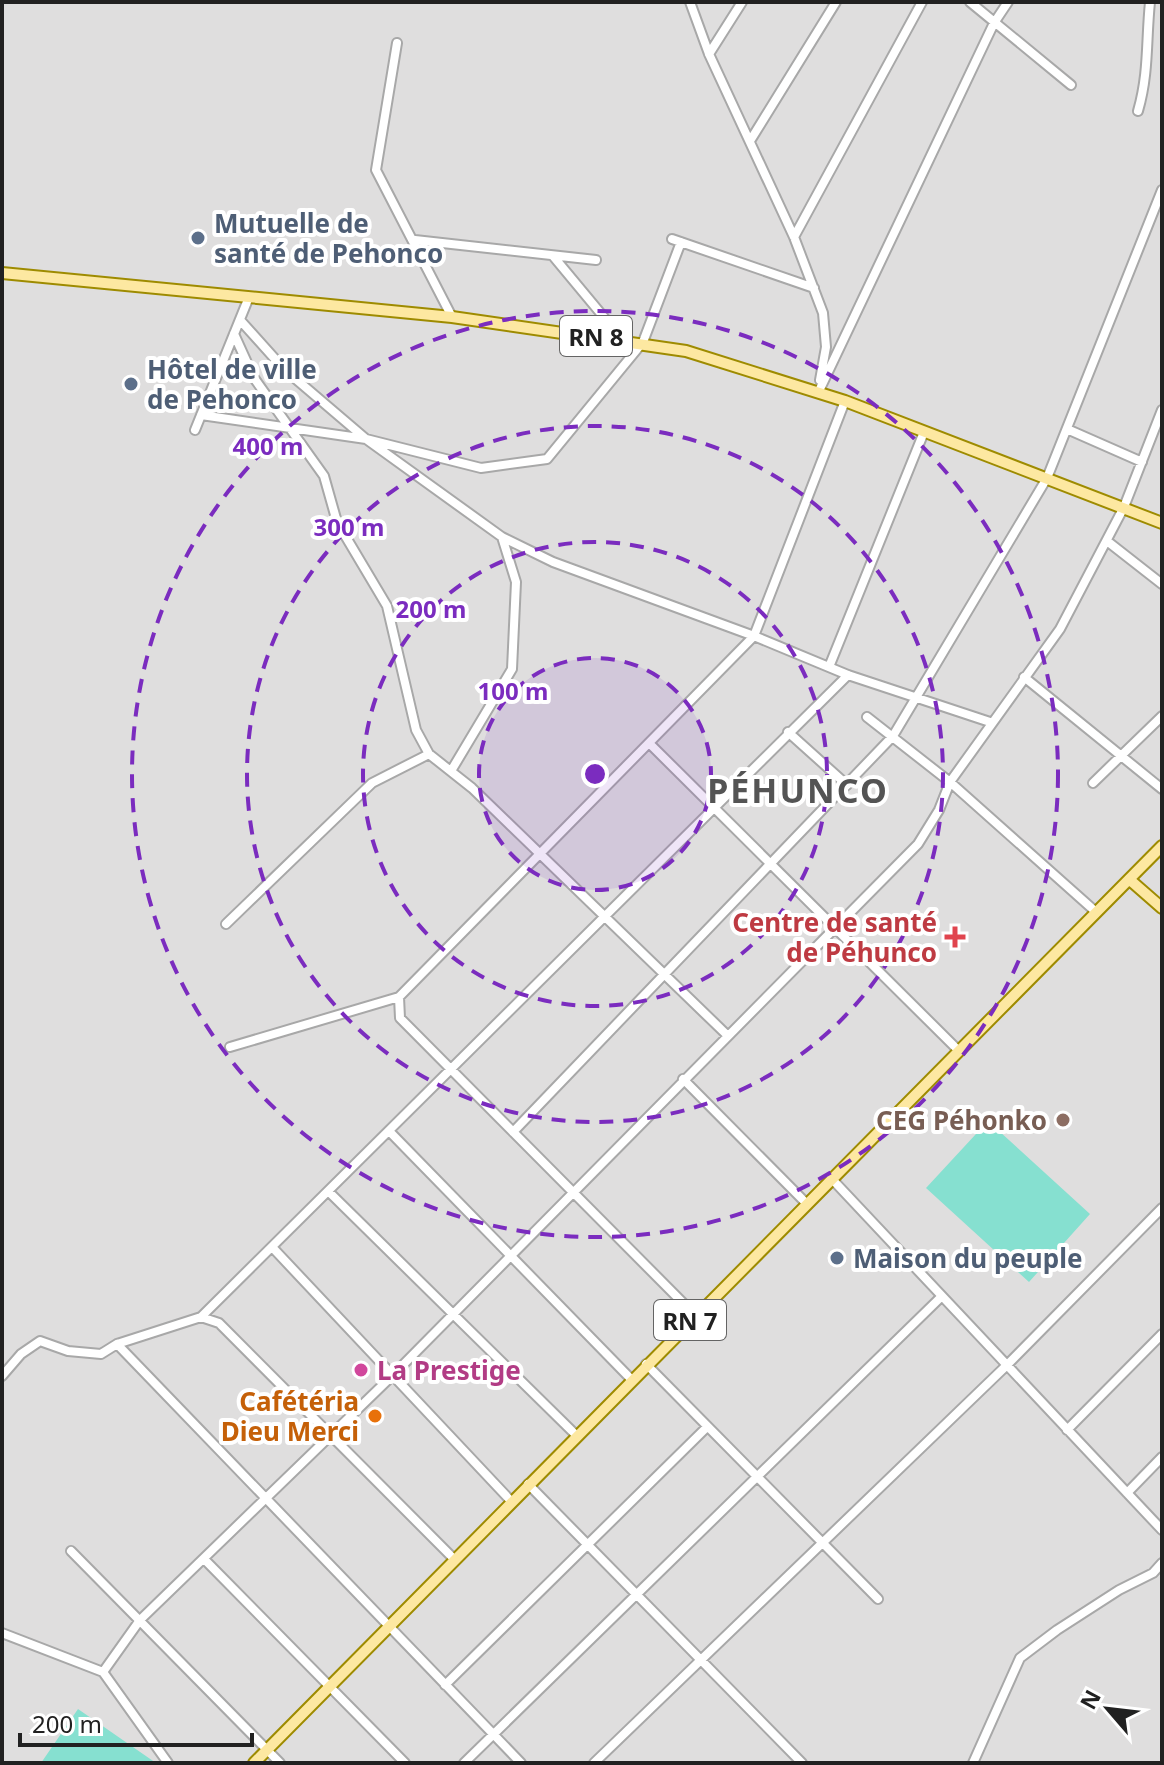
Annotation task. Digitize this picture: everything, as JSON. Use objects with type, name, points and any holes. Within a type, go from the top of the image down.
[{"type":"main road","name":"RN 8","points":[[2,273],[452,317],[643,342],[686,351],[845,401],[1162,523]]},
{"type":"main road","points":[[1162,846],[1130,880],[1162,908]]},
{"type":"main road","name":"RN 7","points":[[254,1763],[631,1379],[1130,880]]},
{"type":"street","points":[[690,2],[709,54],[794,237],[823,313],[826,347],[818,393]]},
{"type":"street","points":[[709,54],[742,2]]},
{"type":"street","points":[[750,141],[836,2]]},
{"type":"street","points":[[794,237],[922,2]]},
{"type":"street","points":[[970,2],[1071,85]]},
{"type":"street","points":[[818,393],[994,23],[1008,2]]},
{"type":"street","points":[[1138,111],[1148,79],[1145,48],[1150,2]]},
{"type":"street","points":[[397,43],[376,170],[415,240],[452,317]]},
{"type":"street","points":[[513,1132],[893,736],[1047,478],[1162,190]]},
{"type":"street","points":[[415,240],[596,260]]},
{"type":"street","points":[[201,415],[366,439],[481,468],[547,459],[643,342],[677,240],[814,288]]},
{"type":"street","points":[[553,255],[622,339]]},
{"type":"street","points":[[195,430],[249,297]]},
{"type":"street","points":[[240,320],[284,369],[366,439],[502,537],[553,562],[754,636],[848,675],[990,722]]},
{"type":"street","points":[[234,334],[254,378],[324,476],[337,522],[387,606],[416,730],[429,754],[540,854],[727,1035]]},
{"type":"street","points":[[230,1047],[399,997],[754,636],[845,401]]},
{"type":"street","points":[[103,1672],[140,1620],[393,1375],[918,844],[939,810],[950,782],[990,722],[1060,629],[1124,507],[1162,410]]},
{"type":"street","points":[[1067,429],[1142,462]]},
{"type":"street","points":[[829,667],[924,432]]},
{"type":"street","points":[[451,771],[512,669],[516,582],[502,537]]},
{"type":"street","points":[[1107,541],[1162,584]]},
{"type":"street","points":[[2,1376],[21,1354],[40,1341],[87,1355],[101,1354],[117,1344],[201,1317],[848,675]]},
{"type":"street","points":[[1024,677],[1162,789]]},
{"type":"street","points":[[1093,783],[1162,716]]},
{"type":"street","points":[[867,717],[950,782],[1096,912]]},
{"type":"street","points":[[788,732],[847,785]]},
{"type":"street","points":[[649,743],[958,1050]]},
{"type":"street","points":[[226,924],[372,783],[429,754]]},
{"type":"street","points":[[399,997],[400,1018],[695,1315]]},
{"type":"street","points":[[683,1079],[806,1203]]},
{"type":"street","points":[[389,1131],[631,1379]]},
{"type":"street","points":[[831,1178],[1162,1530]]},
{"type":"street","points":[[328,1191],[576,1435]]},
{"type":"street","points":[[594,1763],[1007,1365],[1162,1208]]},
{"type":"street","points":[[272,1247],[511,1501]]},
{"type":"street","points":[[464,1763],[942,1296]]},
{"type":"street","points":[[201,1317],[219,1323],[454,1559]]},
{"type":"street","points":[[1067,1430],[1162,1334]]},
{"type":"street","points":[[117,1344],[521,1763]]},
{"type":"street","points":[[646,1364],[878,1599]]},
{"type":"street","points":[[445,1685],[707,1427]]},
{"type":"street","points":[[1127,1493],[1162,1457]]},
{"type":"street","points":[[528,1484],[802,1763]]},
{"type":"street","points":[[71,1551],[280,1763]]},
{"type":"street","points":[[204,1559],[405,1763]]},
{"type":"street","points":[[973,1763],[1020,1658],[1119,1590],[1153,1573],[1162,1563]]},
{"type":"street","points":[[2,1633],[103,1672],[168,1763]]},
{"type":"shaded area","points":[[2,2],[1162,2],[1162,1763],[2,1763]]},
{"type":"shaded area","points":[[988,1121],[1090,1214],[1029,1282],[926,1188]]},
{"type":"shaded area","points":[[78,1709],[156,1763],[41,1763]]},
{"type":"place","name":"Mutuelle de santé de Pehonco","points":[[198,238]]},
{"type":"place","name":"Hôtel de ville de Pehonco","points":[[131,384]]},
{"type":"place","name":"Centre de santé de Péhunco","points":[[955,937]]},
{"type":"place","name":"CEG Péhonko","points":[[1063,1120]]},
{"type":"place","name":"Maison du peuple","points":[[837,1258]]},
{"type":"place","name":"La Prestige","points":[[361,1370]]},
{"type":"place","name":"Cafétéria Dieu Merci","points":[[375,1416]]},
{"type":"district","name":"PÉHUNCO","points":[[798,790]]}]
